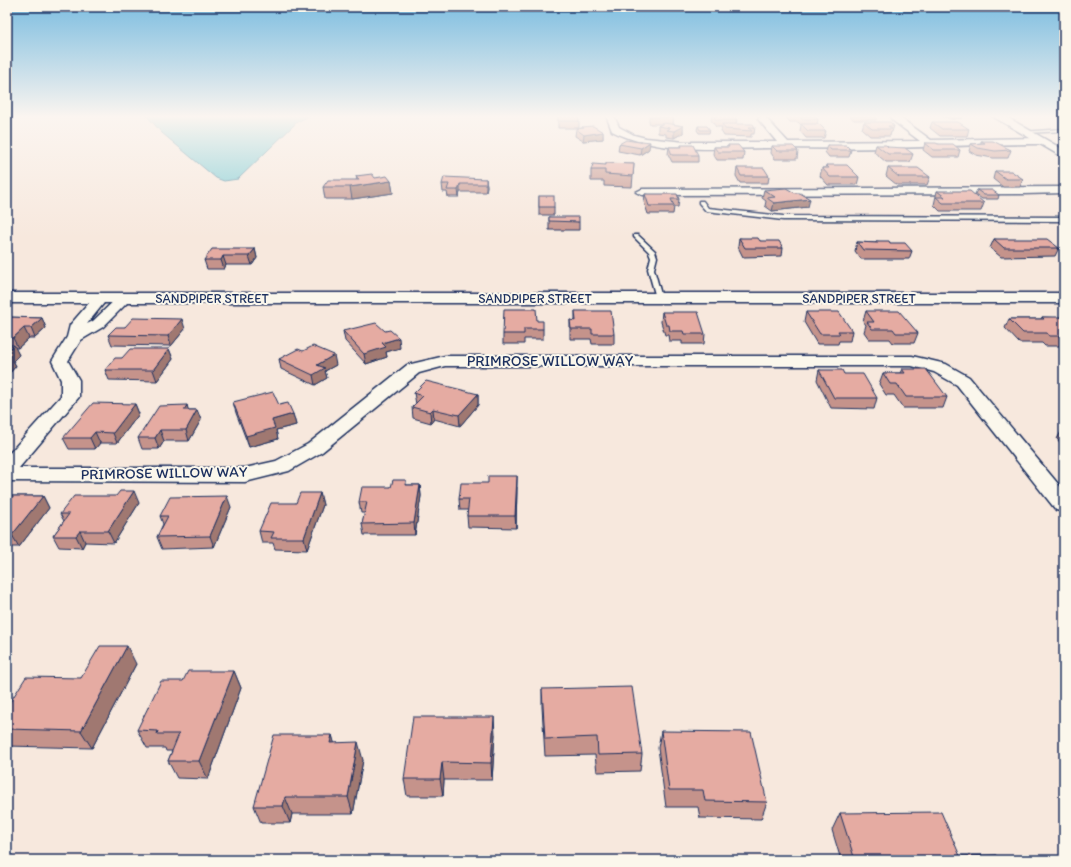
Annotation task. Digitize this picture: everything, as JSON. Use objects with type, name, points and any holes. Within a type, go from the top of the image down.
[{"type":"street","points":[[642,192],[1064,190]]},
{"type":"street","name":"SANDPIPER STREET","points":[[7,298],[1064,298]]},
{"type":"street","points":[[7,469],[70,397],[70,380],[60,361],[75,337],[78,325],[102,298]]},
{"type":"street","points":[[75,337],[98,324],[125,298]]},
{"type":"street","name":"PRIMROSE WILLOW WAY","points":[[7,474],[245,475],[282,466],[315,448],[413,369],[445,361],[912,361],[940,368],[964,381],[1064,505]]},
{"type":"lane","points":[[701,202],[706,209],[783,218],[1064,219]]},
{"type":"lane","points":[[636,236],[652,251],[654,256],[651,269],[659,298]]},
{"type":"water","points":[[190,156],[261,156],[238,179],[224,181],[216,178]]},
{"type":"building","points":[[606,163],[634,164],[633,176],[605,174],[605,170],[591,170],[593,164],[606,165]]},
{"type":"building","points":[[826,165],[847,165],[859,177],[830,177],[822,168],[829,168]]},
{"type":"building","points":[[737,168],[764,168],[769,176],[741,176]]},
{"type":"building","points":[[888,168],[918,168],[930,177],[899,177]]},
{"type":"building","points":[[995,171],[1011,171],[1023,179],[1006,179]]},
{"type":"building","points":[[372,174],[375,178],[387,176],[391,181],[350,187],[323,187],[328,180],[359,180],[356,176]]},
{"type":"building","points":[[444,177],[486,179],[486,184],[460,184],[458,190],[447,190],[449,184],[442,184]]},
{"type":"building","points":[[786,188],[795,193],[800,193],[810,199],[774,203],[767,198],[775,197],[764,190]]},
{"type":"building","points":[[977,190],[992,190],[999,195],[984,195]]},
{"type":"building","points":[[937,191],[970,191],[984,203],[943,203],[936,197],[945,197]]},
{"type":"building","points":[[645,194],[677,194],[679,199],[671,199],[674,206],[649,206]]},
{"type":"building","points":[[539,196],[554,196],[554,207],[539,207]]},
{"type":"building","points":[[549,217],[579,217],[579,222],[549,221]]},
{"type":"building","points":[[739,238],[758,238],[760,241],[779,241],[783,248],[745,248]]},
{"type":"building","points":[[994,239],[1047,239],[1059,248],[1004,248]]},
{"type":"building","points":[[876,241],[905,243],[912,251],[863,250],[857,242],[878,243]]},
{"type":"building","points":[[212,249],[255,249],[249,256],[223,256],[221,260],[204,260]]},
{"type":"building","points":[[504,309],[536,309],[537,321],[543,321],[543,329],[524,329],[524,334],[503,334]]},
{"type":"building","points":[[575,311],[611,311],[614,334],[592,334],[592,329],[571,329],[570,320],[576,321]]},
{"type":"building","points":[[866,311],[899,311],[918,333],[896,333],[893,329],[872,329],[867,322],[874,322]]},
{"type":"building","points":[[662,312],[698,312],[705,334],[684,334],[683,331],[670,331],[669,325],[666,325]]},
{"type":"building","points":[[806,312],[839,312],[852,331],[838,331],[840,334],[820,334]]},
{"type":"building","points":[[7,317],[42,318],[31,328],[24,328],[13,338],[7,338]]},
{"type":"building","points":[[1042,317],[1063,317],[1064,336],[1049,336],[1047,333],[1023,333],[1009,319],[1044,319]]},
{"type":"building","points":[[133,318],[182,319],[168,336],[108,335],[116,327],[125,327]]},
{"type":"building","points":[[376,323],[385,331],[390,330],[399,338],[382,343],[386,347],[364,354],[343,331]]},
{"type":"building","points":[[7,345],[14,345],[7,352]]},
{"type":"building","points":[[313,346],[334,355],[317,365],[325,368],[313,375],[279,359],[298,349],[303,351]]},
{"type":"building","points":[[130,349],[169,349],[153,370],[105,370],[115,358],[122,358]]},
{"type":"building","points":[[902,369],[926,369],[947,397],[906,397],[897,384],[890,384],[883,373],[905,373]]},
{"type":"building","points":[[819,370],[842,370],[844,374],[863,374],[877,398],[834,398]]},
{"type":"building","points":[[426,381],[478,394],[459,415],[433,409],[430,412],[412,407],[423,396],[414,393]]},
{"type":"building","points":[[273,392],[279,405],[288,403],[293,414],[272,420],[275,428],[246,436],[233,402]]},
{"type":"building","points":[[93,403],[135,404],[113,433],[95,432],[90,438],[63,438]]},
{"type":"building","points":[[187,405],[184,410],[197,410],[186,430],[160,430],[155,438],[138,438],[159,406]]},
{"type":"building","points":[[488,476],[517,476],[515,516],[467,516],[469,499],[459,499],[461,483],[488,483]]},
{"type":"building","points":[[393,480],[406,480],[405,485],[420,485],[414,523],[362,524],[367,502],[359,502],[362,487],[391,487]]},
{"type":"building","points":[[120,491],[134,491],[108,531],[80,531],[76,536],[53,536],[69,514],[60,514],[74,496],[116,496]]},
{"type":"building","points":[[300,493],[320,493],[304,538],[271,538],[274,532],[259,531],[271,503],[296,503]]},
{"type":"building","points":[[7,496],[43,496],[12,535],[7,535]]},
{"type":"building","points":[[227,496],[210,536],[157,537],[168,516],[160,516],[170,497]]},
{"type":"building","points":[[100,646],[127,646],[81,731],[7,729],[7,707],[26,677],[81,678]]},
{"type":"building","points":[[188,671],[234,671],[199,761],[168,761],[179,734],[157,734],[158,731],[137,730],[161,681],[183,681]]},
{"type":"building","points":[[632,687],[642,754],[598,755],[597,737],[545,739],[542,689]]},
{"type":"building","points":[[413,717],[494,717],[491,763],[442,762],[440,779],[404,779]]},
{"type":"building","points":[[661,731],[751,732],[767,802],[705,801],[703,790],[669,790]]},
{"type":"building","points":[[274,735],[332,735],[330,743],[358,742],[348,797],[285,797],[283,806],[254,806]]},
{"type":"building","points":[[941,812],[960,856],[996,855],[998,860],[855,860],[840,813]]}]
